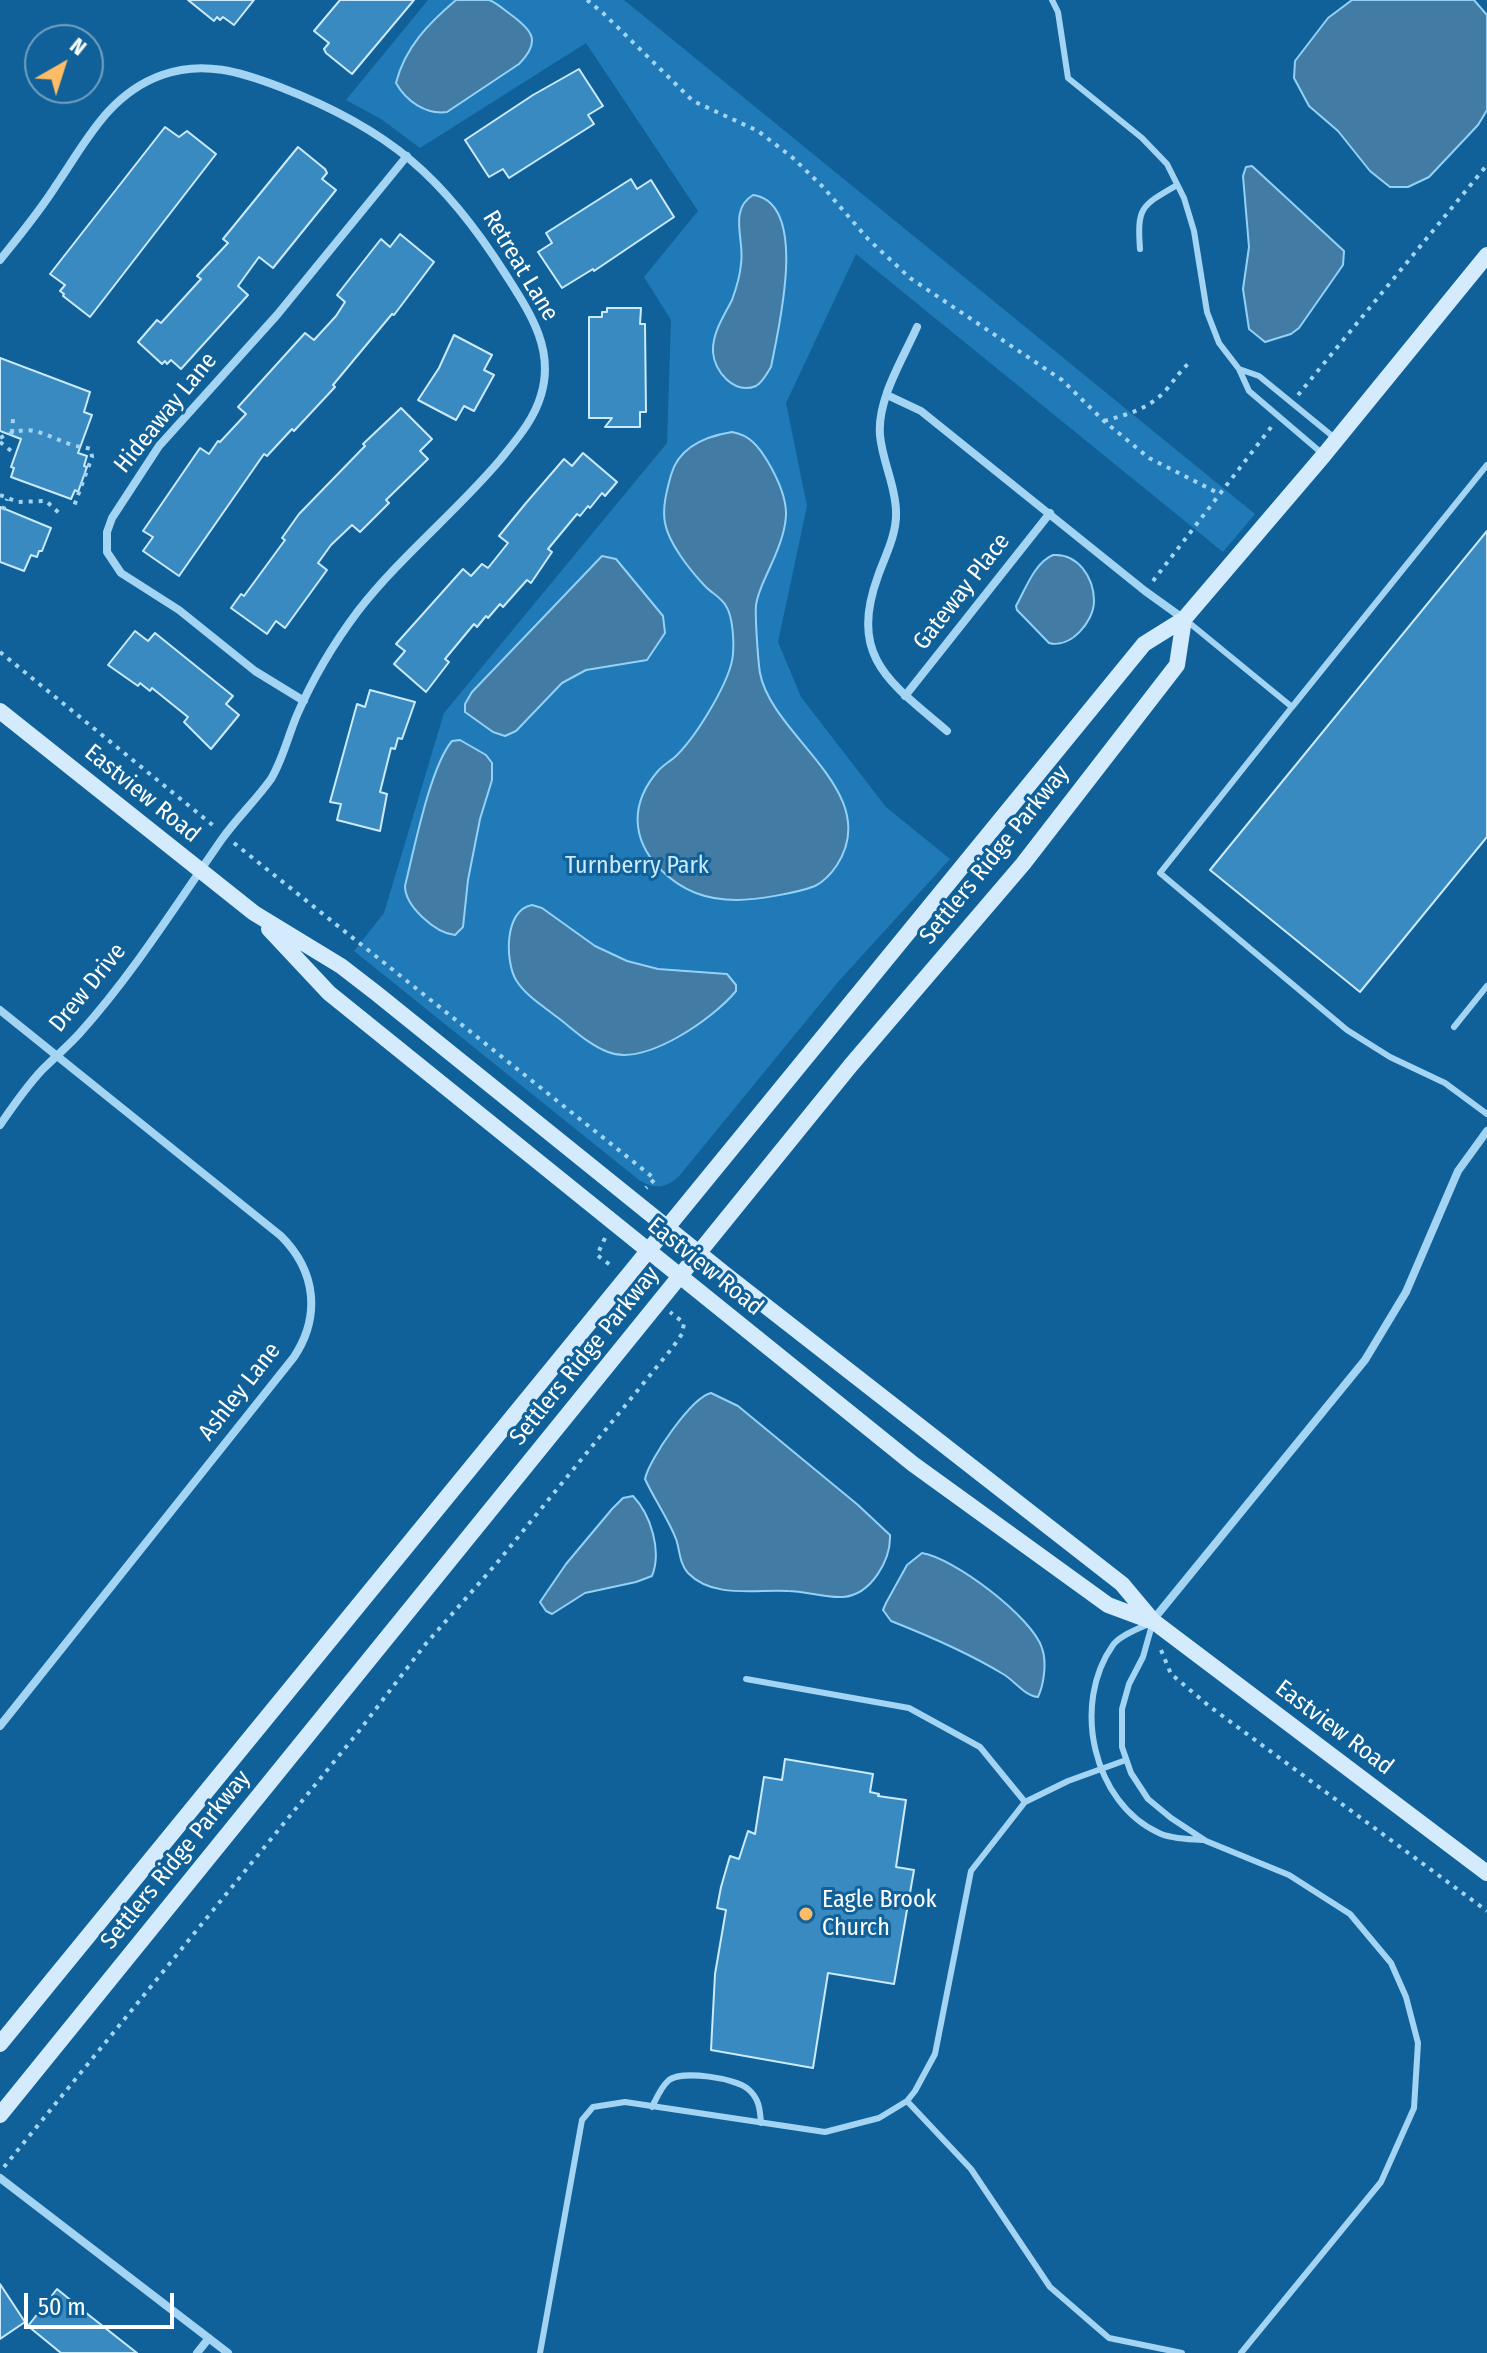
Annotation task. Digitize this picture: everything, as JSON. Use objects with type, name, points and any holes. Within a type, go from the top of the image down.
[{"type":"street","name":"Retreat Lane","points":[[0,260],[45,202],[108,110],[136,87],[167,73],[204,67],[233,71],[338,111],[363,124],[435,180],[466,215],[532,316],[544,350],[544,384],[537,408],[523,431],[471,493],[371,594],[333,647],[304,701],[273,776],[225,835],[201,872]]},
{"type":"street","name":"Hideaway Lane","points":[[304,701],[255,671],[179,610],[121,573],[107,552],[107,532],[136,478],[166,437],[277,315],[407,156]]},
{"type":"street","name":"Settlers Ridge Parkway","points":[[0,2044],[1144,644],[1184,619],[1324,455],[1487,255]]},
{"type":"street","points":[[917,327],[887,395],[880,419],[879,434],[896,511],[895,529],[870,598],[867,632],[879,667],[905,696],[947,731]]},
{"type":"street","points":[[887,395],[921,411],[1184,619]]},
{"type":"street","name":"Gateway Place","points":[[905,696],[1050,513]]},
{"type":"street","name":"Settlers Ridge Parkway","points":[[0,2115],[851,1065],[1023,864],[1177,665],[1184,619]]},
{"type":"street","name":"Eastview Road","points":[[0,711],[254,913],[353,975],[699,1254],[1122,1584],[1153,1621],[1487,1873]]},
{"type":"street","name":"Drew Drive","points":[[0,1125],[40,1072],[79,1033],[201,872]]},
{"type":"street","name":"Eastview Road","points":[[254,913],[329,993],[913,1464],[1108,1605],[1153,1621]]},
{"type":"street","name":"Ashley Lane","points":[[0,1010],[294,1248],[310,1282],[312,1313],[303,1343],[294,1357],[0,1726]]},
{"type":"street","points":[[1153,1621],[1365,1360],[1406,1292],[1458,1171],[1487,1131]]},
{"type":"street","points":[[0,2178],[228,2353]]},
{"type":"street","points":[[197,2353],[209,2338]]},
{"type":"lane","points":[[1052,0],[1058,12],[1068,78],[1156,151],[1167,164],[1194,233],[1207,312],[1219,343],[1239,369],[1249,391],[1324,455]]},
{"type":"lane","points":[[1140,249],[1138,219],[1144,208],[1177,185]]},
{"type":"lane","points":[[1239,369],[1259,376],[1336,439]]},
{"type":"lane","points":[[1487,465],[1160,873],[1347,1030],[1390,1057],[1445,1083],[1487,1114]]},
{"type":"lane","points":[[1184,619],[1292,707]]},
{"type":"lane","points":[[1454,1027],[1487,986]]},
{"type":"lane","points":[[1153,1621],[1143,1657],[1124,1696],[1122,1747],[1131,1773],[1148,1799],[1206,1841],[1289,1875],[1350,1914],[1391,1963],[1406,1997],[1418,2043],[1414,2108],[1381,2182],[1241,2353]]},
{"type":"lane","points":[[1153,1621],[1114,1643],[1098,1678],[1092,1709],[1092,1734],[1100,1769],[1115,1796],[1139,1820],[1161,1835],[1206,1841]]},
{"type":"lane","points":[[746,1679],[909,1708],[980,1747],[1025,1802]]},
{"type":"lane","points":[[540,2353],[582,2120],[593,2107],[625,2102],[825,2132],[879,2118],[907,2101],[935,2054],[971,1871],[1025,1802],[1068,1781],[1126,1760]]},
{"type":"lane","points":[[652,2107],[668,2081],[677,2076],[736,2082],[747,2087],[759,2104],[761,2123]]},
{"type":"lane","points":[[907,2101],[971,2169],[1050,2287],[1109,2338],[1182,2353]]},
{"type":"path","points":[[587,0],[693,101],[758,131],[793,158],[868,239],[910,278],[1062,380],[1104,421],[1149,458],[1220,494]]},
{"type":"path","points":[[1301,390],[1487,165]]},
{"type":"path","points":[[1104,421],[1139,411],[1154,402],[1191,361]]},
{"type":"path","points":[[12,433],[13,419]]},
{"type":"path","points":[[23,430],[27,421]]},
{"type":"path","points":[[1157,575],[1270,429]]},
{"type":"path","points":[[15,454],[0,440],[23,430],[40,431],[74,446],[91,449],[92,457],[73,509]]},
{"type":"path","points":[[0,495],[22,503],[46,501],[59,513]]},
{"type":"path","points":[[3,510],[7,499]]},
{"type":"path","points":[[0,652],[201,814]]},
{"type":"path","points":[[247,855],[655,1179]]},
{"type":"path","points":[[0,2172],[359,1731],[424,1646],[496,1564],[673,1347],[682,1334],[684,1323]]},
{"type":"path","points":[[1153,1621],[1165,1663],[1181,1683],[1487,1911]]},
{"type":"green space","name":"Turnberry Park","points":[[428,0],[624,0],[1255,514],[1223,552],[856,254],[786,403],[807,506],[778,642],[801,697],[886,807],[950,859],[838,982],[680,1175],[671,1183],[661,1186],[639,1180],[354,951],[384,913],[444,713],[667,443],[671,320],[644,277],[698,211],[586,43],[420,148],[381,119],[346,100]]},
{"type":"shaded area","points":[[456,0],[494,2],[529,31],[530,49],[519,64],[447,112],[424,109],[405,96],[396,83],[405,58],[419,37]]},
{"type":"shaded area","points":[[1352,0],[1474,0],[1487,15],[1487,110],[1478,125],[1429,177],[1408,187],[1390,187],[1370,171],[1338,131],[1309,106],[1294,78],[1295,61],[1328,18]]},
{"type":"shaded area","points":[[1252,166],[1344,251],[1343,265],[1299,328],[1291,334],[1265,342],[1249,329],[1243,289],[1249,247],[1243,176],[1246,167]]},
{"type":"shaded area","points":[[753,195],[770,203],[781,220],[786,243],[786,270],[771,367],[756,386],[748,388],[733,384],[721,373],[714,359],[713,345],[740,273],[741,209]]},
{"type":"shaded area","points":[[732,432],[749,439],[761,451],[776,476],[785,501],[782,537],[756,605],[760,673],[769,697],[784,720],[836,789],[846,813],[848,838],[837,865],[819,884],[787,894],[737,900],[695,893],[668,877],[644,846],[638,821],[642,796],[649,783],[693,735],[711,708],[731,665],[733,636],[728,611],[681,556],[667,531],[664,511],[671,475],[680,457],[695,444]]},
{"type":"shaded area","points":[[1053,555],[1070,558],[1083,569],[1091,584],[1094,601],[1090,617],[1079,632],[1057,644],[1049,643],[1016,606],[1036,570]]},
{"type":"shaded area","points":[[602,556],[616,559],[663,616],[665,633],[647,660],[586,670],[562,683],[516,731],[505,736],[493,732],[465,712],[465,704],[472,692]]},
{"type":"shaded area","points":[[460,740],[486,755],[492,763],[492,780],[480,819],[463,927],[455,935],[422,917],[410,902],[405,886],[437,770],[452,741]]},
{"type":"shaded area","points":[[532,905],[542,908],[595,946],[627,961],[658,969],[727,974],[736,985],[736,991],[712,1014],[678,1037],[641,1053],[623,1055],[608,1052],[588,1041],[535,1000],[516,980],[510,961],[509,937],[516,916]]},
{"type":"shaded area","points":[[711,1393],[738,1406],[890,1535],[883,1565],[862,1590],[843,1597],[795,1591],[722,1590],[698,1581],[688,1573],[681,1561],[673,1531],[645,1479],[672,1430],[693,1405]]},
{"type":"shaded area","points":[[633,1496],[645,1513],[653,1534],[656,1556],[652,1576],[585,1593],[552,1614],[546,1611],[540,1602],[566,1564],[612,1509],[623,1498]]},
{"type":"shaded area","points":[[922,1553],[936,1557],[971,1577],[1024,1621],[1042,1648],[1043,1679],[1038,1697],[976,1659],[891,1621],[883,1610],[886,1603],[907,1565]]},
{"type":"building","points":[[188,0],[254,0],[234,25],[223,17],[220,20],[217,17],[214,21]]},
{"type":"building","points":[[340,0],[414,0],[352,74],[326,53],[324,49],[329,43],[314,31]]},
{"type":"building","points":[[579,69],[603,106],[588,115],[594,124],[509,178],[503,169],[489,177],[465,140]]},
{"type":"building","points":[[165,127],[179,137],[187,131],[216,154],[90,317],[63,296],[60,291],[65,285],[50,274]]},
{"type":"building","points":[[298,147],[325,169],[327,173],[322,179],[336,190],[273,268],[259,257],[238,286],[248,295],[181,369],[171,360],[162,364],[138,342],[157,320],[161,323],[201,279],[197,276],[228,243],[223,239]]},
{"type":"building","points":[[631,179],[637,189],[651,180],[674,217],[594,271],[562,288],[538,252],[552,243],[546,233]]},
{"type":"building","points":[[400,234],[434,262],[394,315],[294,431],[292,429],[267,456],[264,454],[179,576],[143,551],[153,537],[143,531],[200,448],[209,454],[246,414],[238,407],[305,333],[314,340],[336,316],[345,302],[337,295],[381,239],[390,247]]},
{"type":"building","points":[[607,308],[641,308],[640,324],[645,324],[646,412],[640,412],[640,427],[605,427],[612,418],[589,418],[589,317],[602,317],[602,312],[607,312]]},
{"type":"building","points":[[454,335],[492,355],[484,370],[494,375],[474,411],[464,406],[456,420],[418,400],[439,368]]},
{"type":"building","points":[[0,358],[90,392],[84,412],[92,415],[78,453],[87,456],[84,466],[87,467],[78,492],[75,490],[71,499],[11,477],[14,468],[11,467],[21,439],[0,431]]},
{"type":"building","points":[[401,408],[432,439],[420,451],[428,459],[386,500],[389,503],[360,532],[352,525],[331,545],[318,563],[327,570],[285,628],[276,621],[267,634],[231,608],[241,594],[244,596],[285,540],[282,538],[299,514],[365,446],[363,444]]},
{"type":"building","points":[[583,453],[617,482],[580,516],[577,514],[548,549],[552,552],[531,583],[527,580],[503,607],[500,604],[477,627],[474,624],[445,659],[449,662],[426,692],[394,664],[405,651],[396,644],[463,569],[471,576],[482,564],[488,568],[508,543],[499,536],[526,503],[564,459],[572,466]]},
{"type":"building","points":[[0,507],[51,528],[42,551],[37,557],[31,555],[24,571],[0,562]]},
{"type":"building","points":[[1487,531],[1487,837],[1360,992],[1210,870]]},
{"type":"building","points":[[135,631],[148,641],[155,633],[233,696],[226,704],[239,715],[211,749],[184,722],[188,717],[152,688],[150,691],[140,683],[138,686],[108,665]]},
{"type":"building","points":[[370,690],[415,702],[402,739],[398,738],[395,749],[391,748],[380,792],[387,794],[380,831],[337,820],[341,804],[330,802],[357,704],[365,707]]},
{"type":"building","name":"Eagle Brook Church","points":[[785,1759],[873,1774],[870,1792],[906,1800],[896,1867],[914,1870],[894,1984],[828,1973],[813,2068],[711,2050],[715,1974],[726,1910],[717,1908],[721,1887],[730,1856],[739,1859],[748,1831],[755,1834],[764,1777],[782,1780]]},
{"type":"building","points":[[0,2284],[25,2322],[0,2339]]},
{"type":"building","points":[[57,2289],[137,2353],[61,2353],[28,2326]]},
{"type":"place","name":"Eagle Brook Church","points":[[806,1914]]}]
